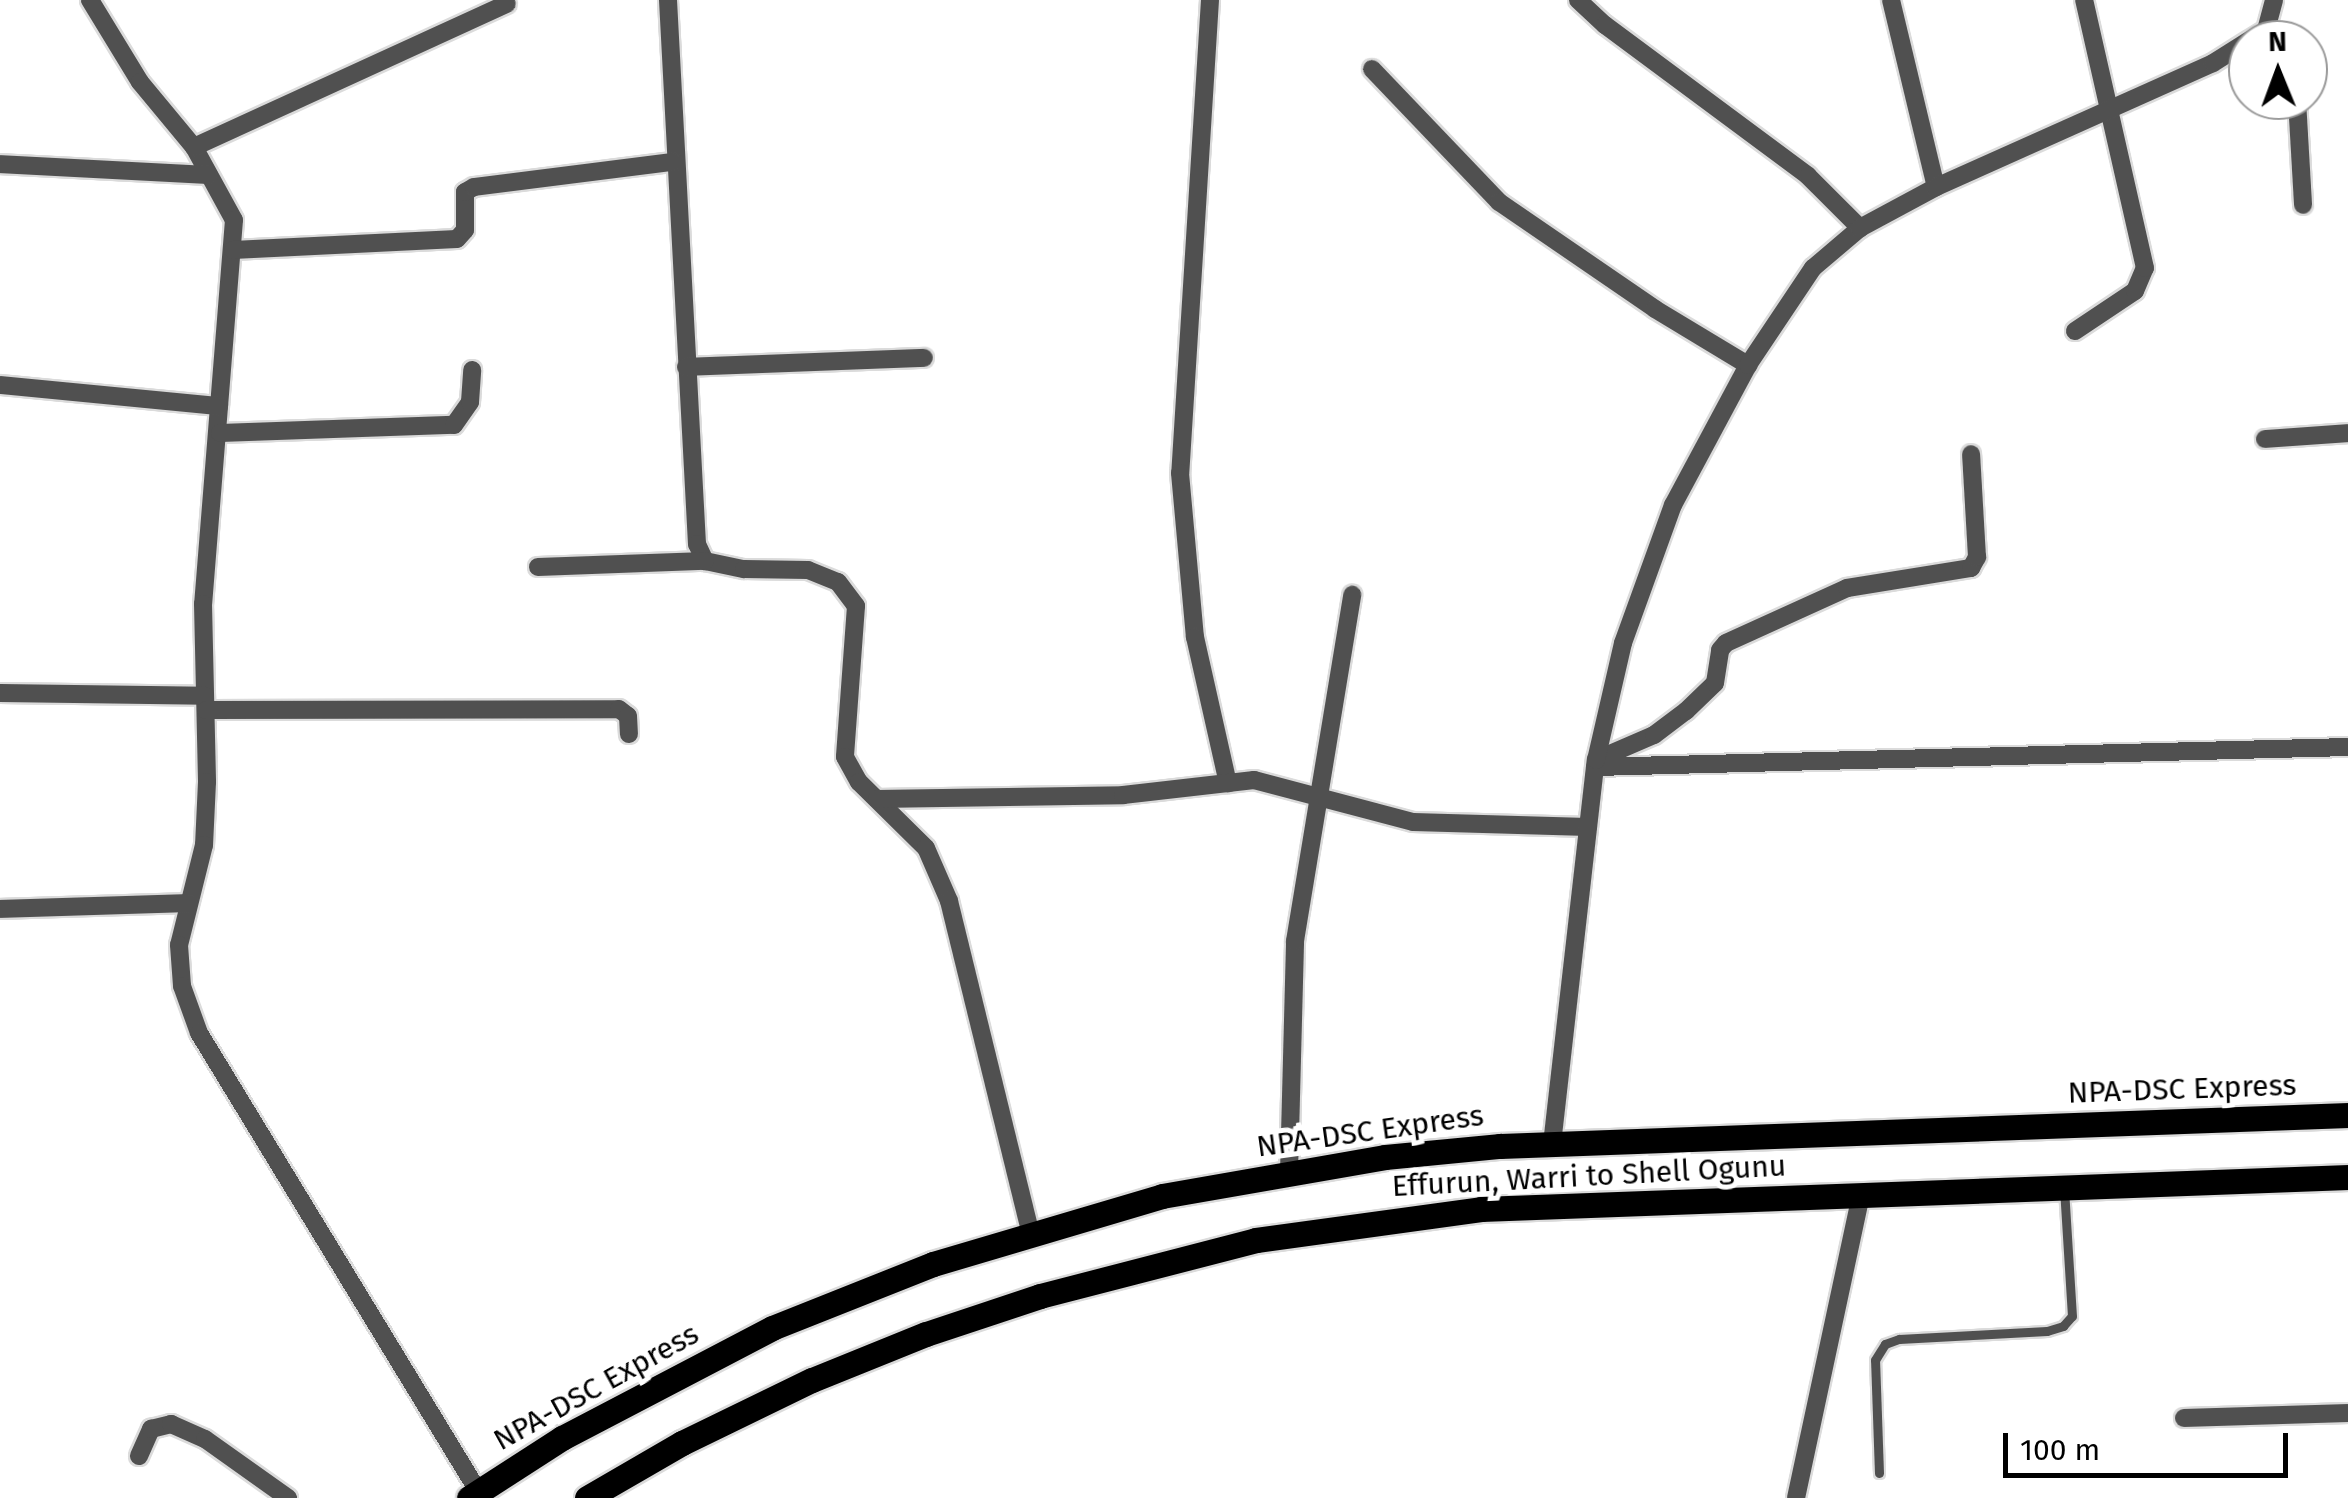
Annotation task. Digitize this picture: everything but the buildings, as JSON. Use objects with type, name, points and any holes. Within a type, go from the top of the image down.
[{"type":"main road","name":"NPA-DSC Express","points":[[473,1495],[562,1438],[772,1328],[933,1264],[1162,1196],[1385,1157],[1552,1144],[2348,1115]]},
{"type":"main road","name":"Effurun, Warri to Shell Ogunu","points":[[587,1498],[682,1443],[812,1380],[1040,1296],[1172,1259],[1371,1221],[1481,1209],[2348,1177]]},
{"type":"street","points":[[90,0],[140,82],[194,147],[234,220],[220,433],[203,604],[204,845],[179,945],[181,972],[199,1033],[473,1495]]},
{"type":"street","points":[[668,0],[673,162],[697,544],[705,560]]},
{"type":"street","points":[[1210,0],[1180,473],[1195,637],[1228,783]]},
{"type":"street","points":[[1578,0],[1605,25],[1808,176],[1860,228]]},
{"type":"street","points":[[1891,0],[1936,186]]},
{"type":"street","points":[[2075,330],[2135,291],[2145,268],[2084,0]]},
{"type":"street","points":[[194,147],[508,4]]},
{"type":"street","points":[[1552,1144],[1595,764],[1623,643],[1673,505],[1748,365],[1813,268],[1860,228],[1936,186],[2228,55]]},
{"type":"street","points":[[1372,68],[1499,202],[1654,309],[1748,365]]},
{"type":"street","points":[[2298,120],[2303,205]]},
{"type":"street","points":[[233,250],[457,238],[465,230],[465,192],[474,186],[673,162]]},
{"type":"street","points":[[0,164],[209,176]]},
{"type":"street","points":[[686,368],[924,358]]},
{"type":"street","points":[[220,433],[454,425],[470,402],[472,370]]},
{"type":"street","points":[[0,384],[219,406]]},
{"type":"street","points":[[2265,438],[2348,433]]},
{"type":"street","points":[[1595,764],[1654,735],[1686,711],[1716,683],[1720,650],[1726,643],[1847,588],[1971,568],[1978,557],[1971,454]]},
{"type":"street","points":[[538,566],[705,560],[744,569],[808,570],[838,582],[856,606],[845,756],[859,782],[926,848],[949,901],[1031,1235]]},
{"type":"street","points":[[1289,1174],[1295,941],[1352,595]]},
{"type":"street","points":[[0,692],[206,703],[619,709],[628,716],[629,734]]},
{"type":"street","points":[[1595,764],[2348,747]]},
{"type":"street","points":[[877,800],[1123,794],[1254,780],[1319,794],[1413,822],[1588,827]]},
{"type":"street","points":[[0,909],[188,903]]},
{"type":"street","points":[[1796,1498],[1861,1194]]},
{"type":"street","points":[[2184,1418],[2348,1414]]},
{"type":"street","points":[[139,1456],[151,1429],[172,1424],[206,1439],[288,1498]]},
{"type":"lane","points":[[1879,1474],[1875,1360],[1885,1344],[1899,1339],[2048,1331],[2064,1326],[2072,1316],[2064,1187]]}]
